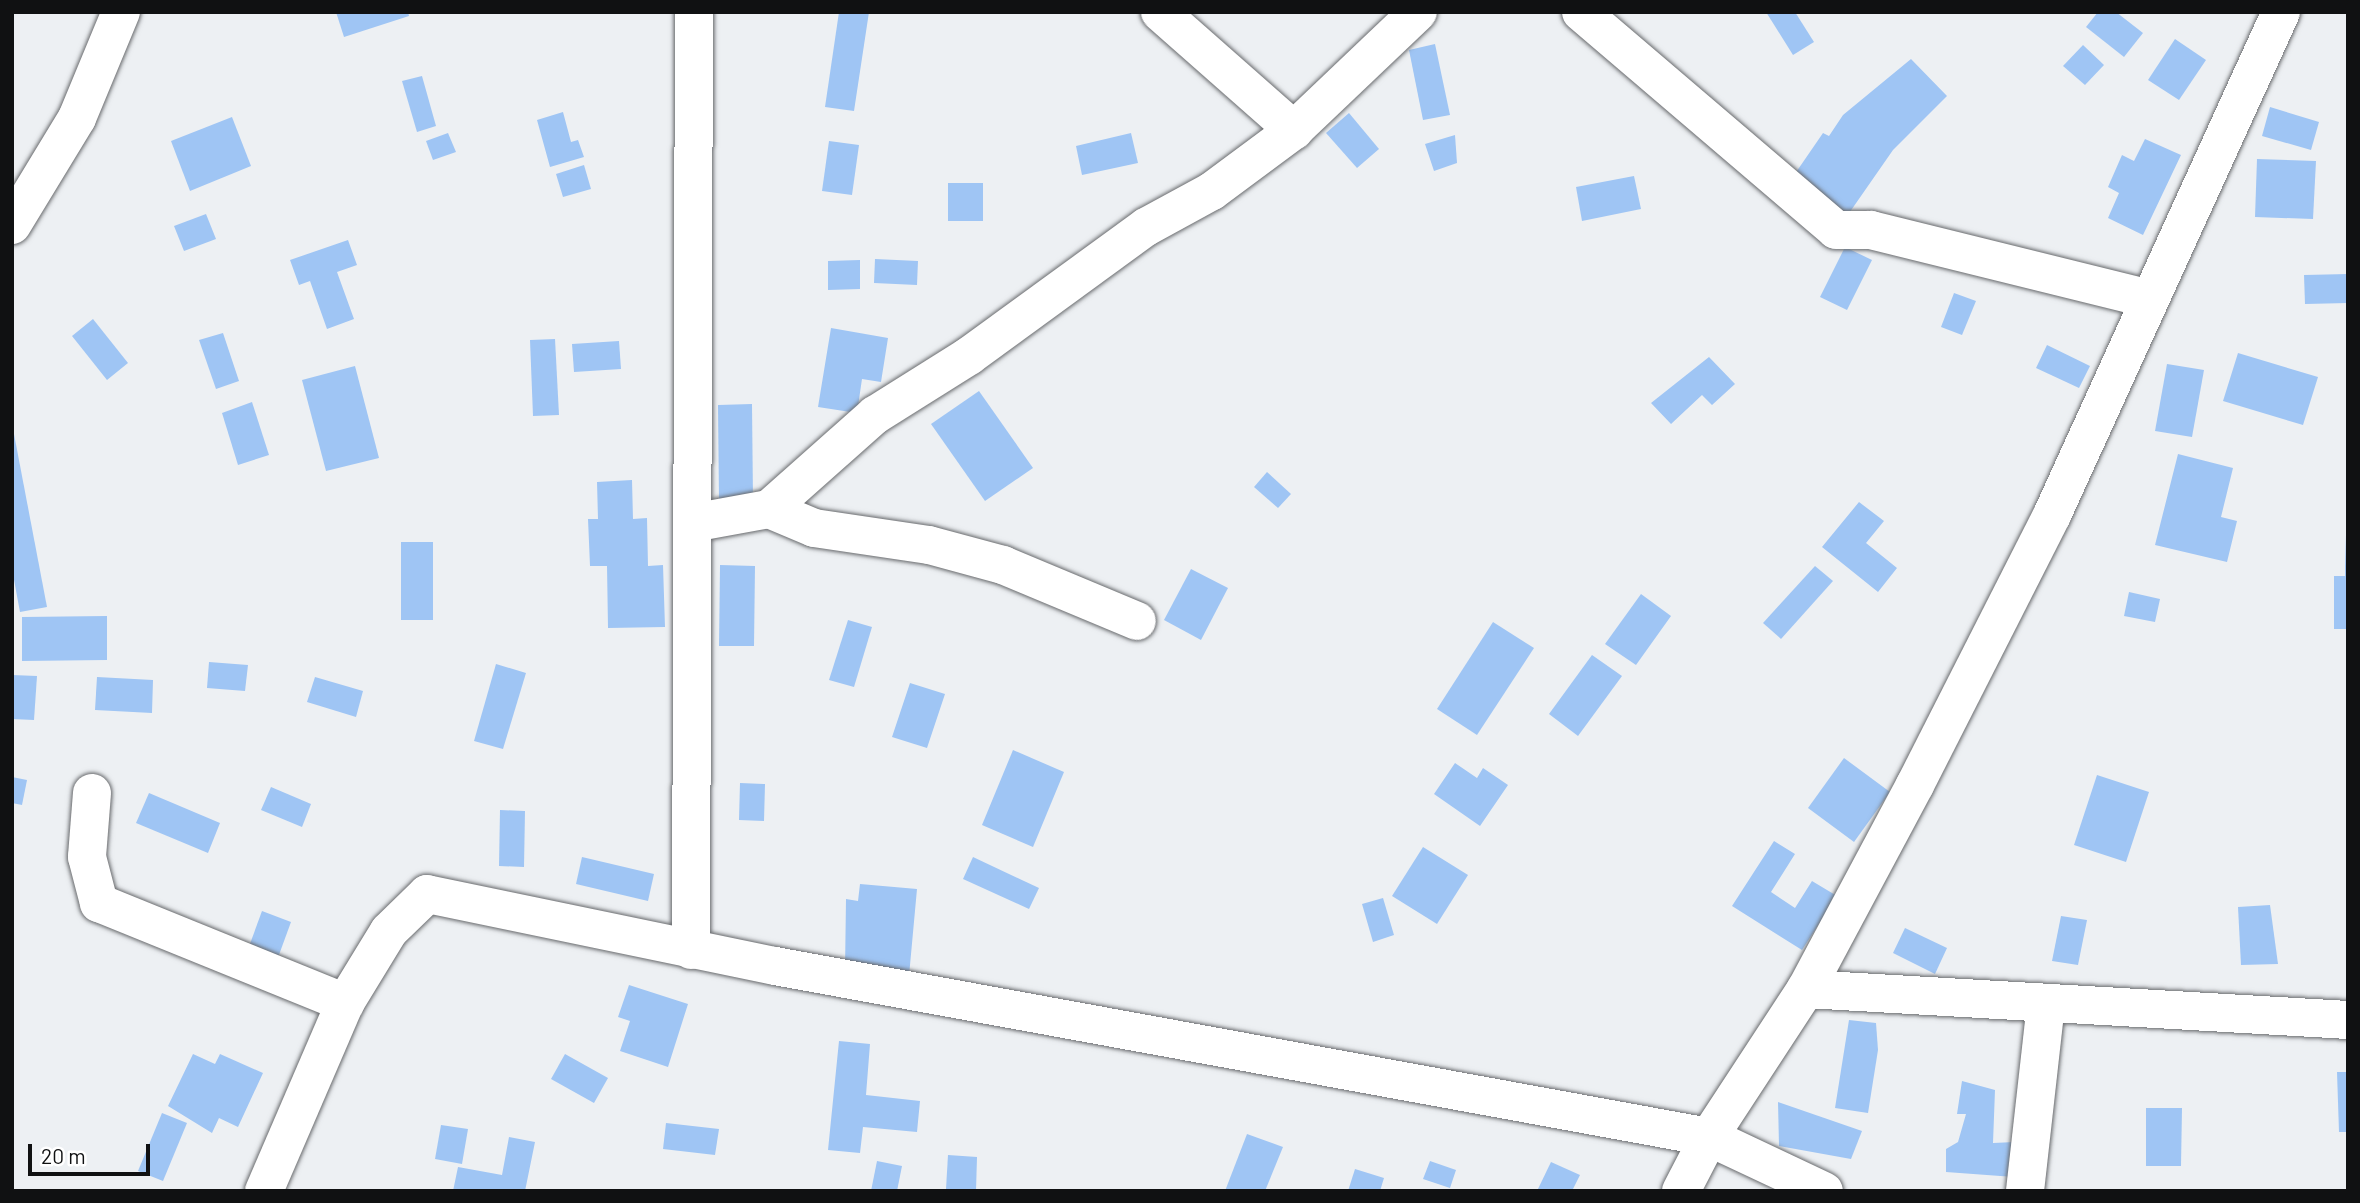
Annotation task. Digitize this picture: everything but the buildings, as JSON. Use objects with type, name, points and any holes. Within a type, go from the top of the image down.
[{"type":"street","points":[[12,225],[77,118],[121,12]]},
{"type":"street","points":[[691,950],[694,12]]},
{"type":"street","points":[[1160,12],[1294,130]]},
{"type":"street","points":[[692,523],[769,509],[875,415],[969,356],[1146,227],[1212,191],[1294,130],[1418,12]]},
{"type":"street","points":[[1581,12],[1836,230],[1871,230],[2150,299]]},
{"type":"street","points":[[1681,1191],[1709,1137],[1806,989],[2052,514],[2281,12]]},
{"type":"street","points":[[769,509],[814,528],[929,545],[1003,565],[1137,621]]},
{"type":"street","points":[[92,793],[87,857],[99,903],[345,1003]]},
{"type":"street","points":[[264,1191],[345,1003],[388,931],[427,894],[691,950],[1709,1137],[1824,1191]]},
{"type":"street","points":[[1806,989],[2348,1020]]},
{"type":"street","points":[[2020,1185],[2046,1003]]}]
